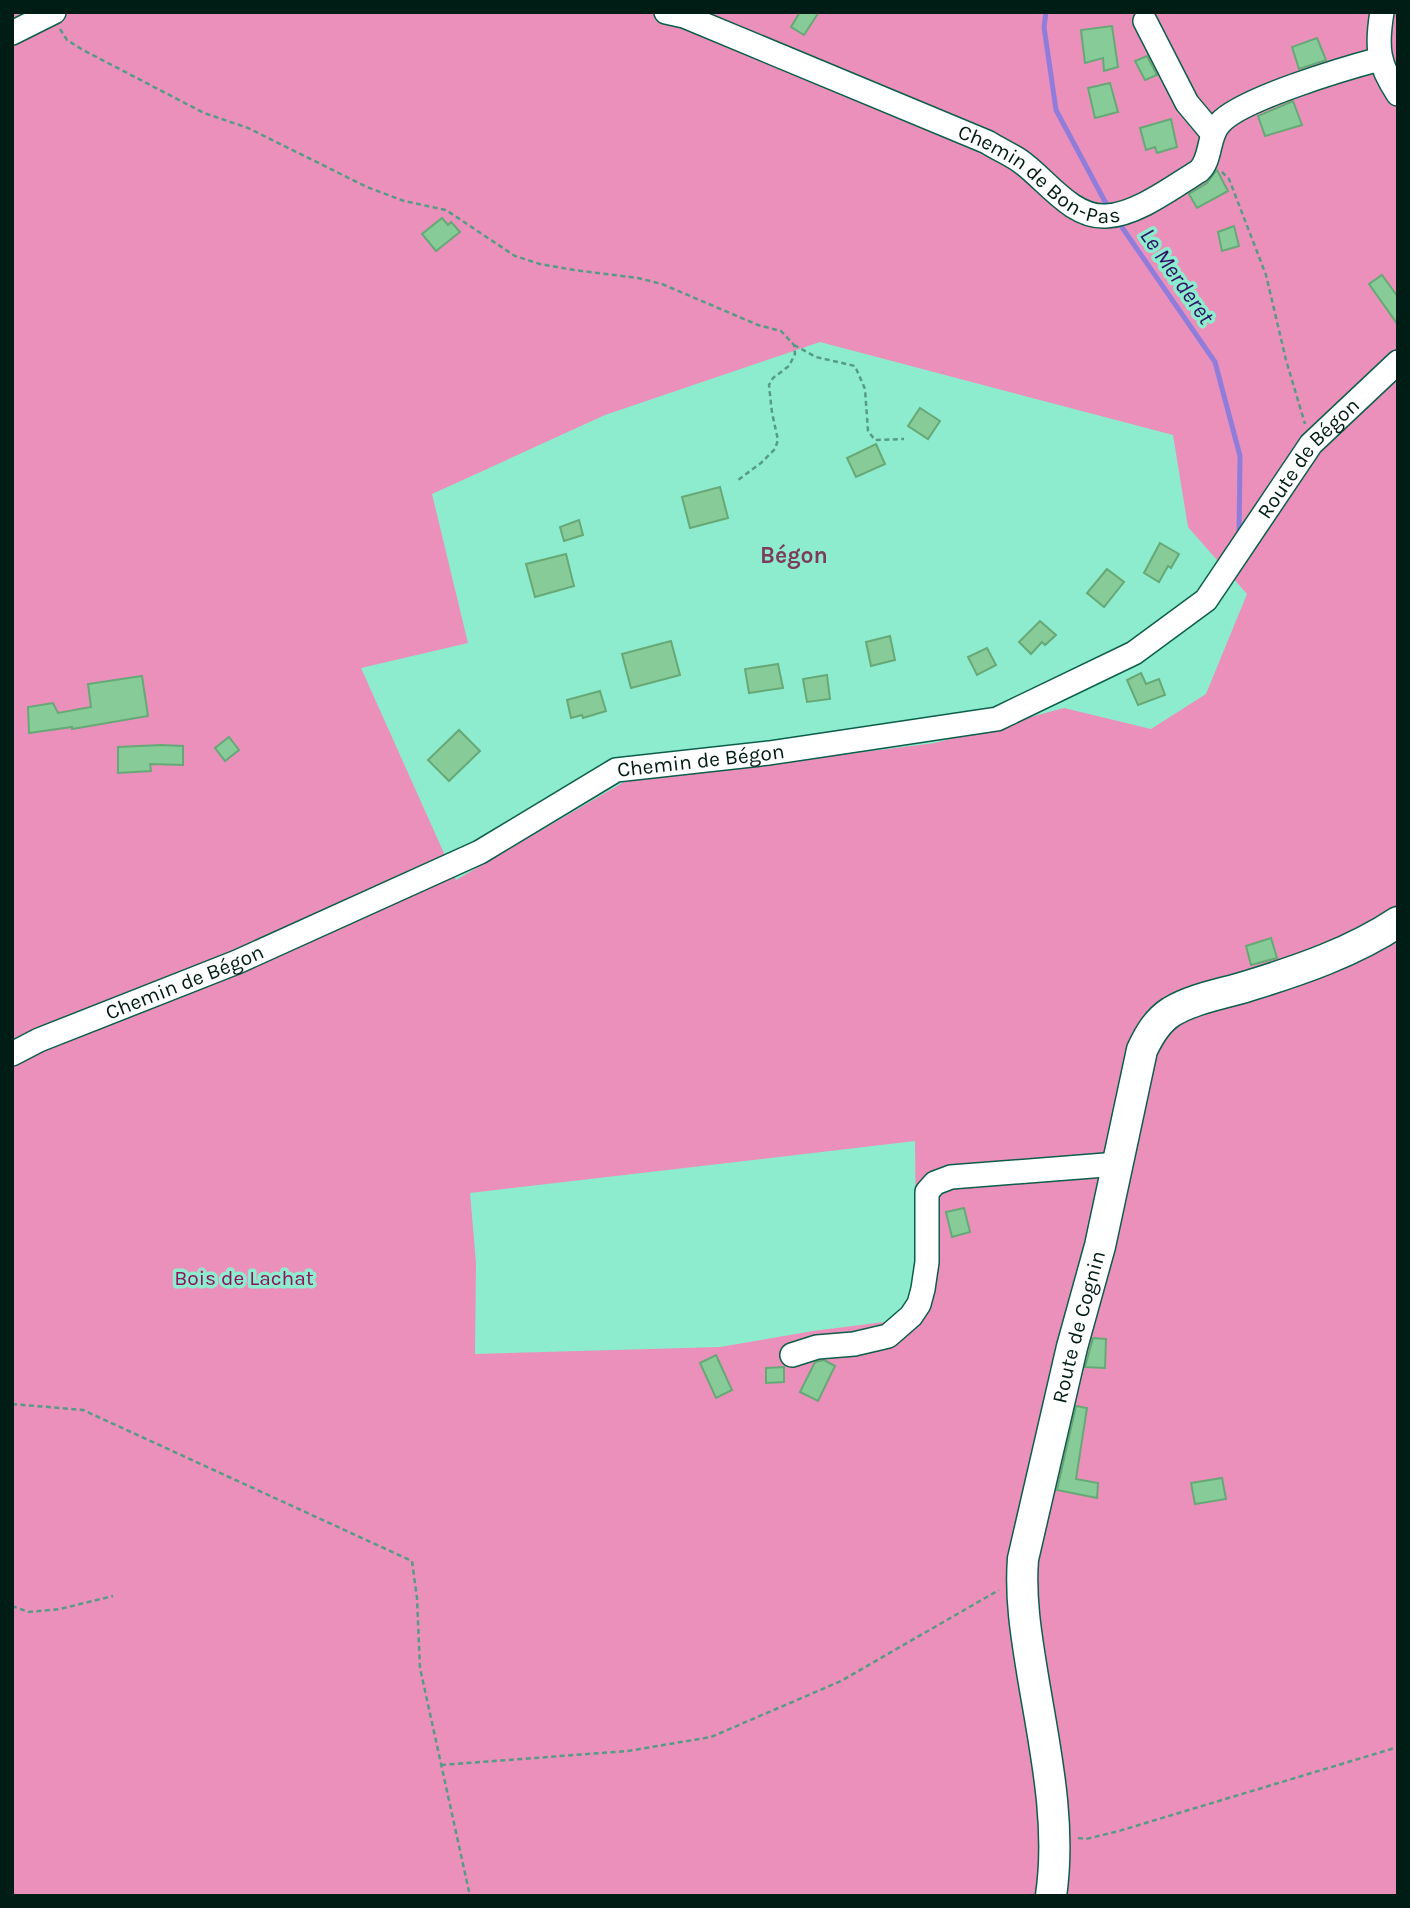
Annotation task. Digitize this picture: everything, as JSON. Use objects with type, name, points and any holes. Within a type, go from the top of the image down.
[{"type":"main road","name":"Route de Cognin","points":[[1051,1896],[1055,1837],[1045,1751],[1024,1626],[1021,1583],[1028,1531],[1072,1347],[1101,1246],[1142,1050],[1153,1028],[1170,1013],[1195,1001],[1306,967],[1348,949],[1398,922]]},
{"type":"street","points":[[1382,12],[1380,59],[1382,68],[1398,94]]},
{"type":"street","points":[[12,33],[52,13]]},
{"type":"street","name":"Chemin de Bon-Pas","points":[[678,13],[987,142],[1021,162],[1072,205],[1095,215],[1113,215],[1151,200],[1199,171],[1206,165],[1210,145],[1224,119],[1247,105],[1344,69],[1380,59]]},
{"type":"street","points":[[1145,21],[1210,145]]},
{"type":"street","name":"Route de Bégon","points":[[1230,564],[1311,443],[1398,362]]},
{"type":"street","name":"Chemin de Bégon","points":[[12,1054],[39,1040],[237,962],[480,852],[616,770],[769,753],[997,719],[1134,653],[1206,600],[1230,564]]},
{"type":"street","points":[[792,1355],[817,1347],[855,1344],[888,1336],[911,1316],[919,1304],[923,1289],[928,1236],[927,1192],[935,1183],[951,1177],[1118,1164]]},
{"type":"path","points":[[52,13],[67,40],[204,113],[248,128],[367,187],[404,201],[446,210],[515,256],[573,271],[638,278],[662,284],[758,325],[780,331],[794,345],[816,358],[855,366],[865,389],[868,431],[875,440],[904,439]]},
{"type":"path","points":[[1210,145],[1229,179],[1266,275],[1286,360],[1311,443]]},
{"type":"path","points":[[738,480],[775,449],[778,440],[769,386],[773,378],[793,360],[794,345]]},
{"type":"path","points":[[12,1404],[83,1410],[412,1561],[417,1598],[420,1668],[470,1896]]},
{"type":"path","points":[[441,1765],[628,1751],[711,1737],[841,1681],[995,1591],[1021,1583]]},
{"type":"path","points":[[12,1606],[29,1612],[40,1611],[113,1596]]},
{"type":"path","points":[[1055,1837],[1086,1839],[1119,1832],[1398,1747]]},
{"type":"green space","name":"Bois de Lachat","points":[[12,12],[1398,12],[1398,1896],[12,1896]],"holes":[[[820,342],[1173,435],[1188,527],[1247,594],[1206,694],[1151,729],[1064,708],[935,743],[624,782],[456,880],[361,668],[468,643],[432,494],[605,415]],[[915,1141],[916,1249],[910,1296],[892,1321],[720,1347],[475,1354],[476,1263],[470,1193]]]},
{"type":"building","points":[[800,12],[819,12],[804,35],[791,27]]},
{"type":"building","points":[[1112,26],[1118,67],[1104,71],[1103,58],[1085,63],[1081,30]]},
{"type":"building","points":[[1317,38],[1326,60],[1299,69],[1292,47]]},
{"type":"building","points":[[1147,56],[1157,75],[1145,80],[1135,61]]},
{"type":"building","points":[[1110,83],[1118,112],[1095,118],[1088,88]]},
{"type":"building","points":[[1293,101],[1302,125],[1265,136],[1258,116]]},
{"type":"building","points":[[1171,119],[1177,147],[1157,153],[1155,147],[1146,150],[1140,128]]},
{"type":"building","points":[[1217,170],[1228,191],[1197,208],[1189,194],[1207,183]]},
{"type":"building","points":[[442,218],[448,225],[451,222],[460,232],[436,251],[422,234]]},
{"type":"building","points":[[1234,226],[1239,246],[1222,251],[1218,232]]},
{"type":"building","points":[[1382,275],[1398,297],[1398,325],[1369,284]]},
{"type":"building","points":[[920,408],[940,421],[928,439],[908,426]]},
{"type":"building","points":[[876,444],[885,464],[856,477],[847,458]]},
{"type":"building","points":[[720,487],[728,518],[690,528],[682,497]]},
{"type":"building","points":[[579,520],[583,535],[564,541],[560,527]]},
{"type":"building","points":[[1160,543],[1179,554],[1159,582],[1144,573]]},
{"type":"building","points":[[566,554],[574,586],[535,597],[526,564]]},
{"type":"building","points":[[1107,569],[1124,582],[1104,607],[1087,593]]},
{"type":"building","points":[[1040,621],[1056,635],[1045,645],[1042,642],[1031,654],[1019,642]]},
{"type":"building","points":[[890,636],[895,660],[871,666],[866,642]]},
{"type":"building","points":[[671,641],[680,675],[631,688],[622,654]]},
{"type":"building","points":[[987,648],[996,665],[977,675],[968,657]]},
{"type":"building","points":[[778,664],[783,688],[749,693],[745,669]]},
{"type":"building","points":[[1141,673],[1146,684],[1159,679],[1165,695],[1138,705],[1127,680]]},
{"type":"building","points":[[827,675],[830,699],[807,702],[803,679]]},
{"type":"building","points":[[142,676],[148,716],[72,729],[29,733],[28,707],[53,703],[58,713],[91,707],[88,684]]},
{"type":"building","points":[[600,691],[606,711],[583,718],[582,715],[571,718],[567,700]]},
{"type":"building","points":[[459,730],[480,751],[449,781],[428,760]]},
{"type":"building","points":[[229,737],[239,750],[225,761],[215,748]]},
{"type":"building","points":[[183,746],[183,765],[150,764],[151,771],[118,773],[118,747]]},
{"type":"building","points":[[1271,938],[1277,958],[1251,965],[1246,946]]},
{"type":"building","points":[[964,1208],[970,1232],[952,1237],[946,1212]]},
{"type":"building","points":[[1093,1338],[1106,1339],[1105,1368],[1085,1367]]},
{"type":"building","points":[[716,1355],[732,1390],[716,1398],[700,1363]]},
{"type":"building","points":[[824,1360],[835,1366],[818,1401],[800,1392],[815,1362]]},
{"type":"building","points":[[784,1367],[784,1382],[766,1383],[766,1368]]},
{"type":"building","points":[[1076,1406],[1087,1408],[1076,1479],[1098,1483],[1097,1498],[1057,1490]]},
{"type":"building","points":[[1222,1478],[1226,1499],[1195,1504],[1191,1483]]},
{"type":"waterway","name":"Le Merderet","points":[[1046,12],[1044,27],[1056,110],[1109,209]]},
{"type":"waterway","name":"Le Merderet","points":[[1117,220],[1215,362],[1240,456],[1239,537]]},
{"type":"district","name":"Bégon","points":[[794,555]]}]
